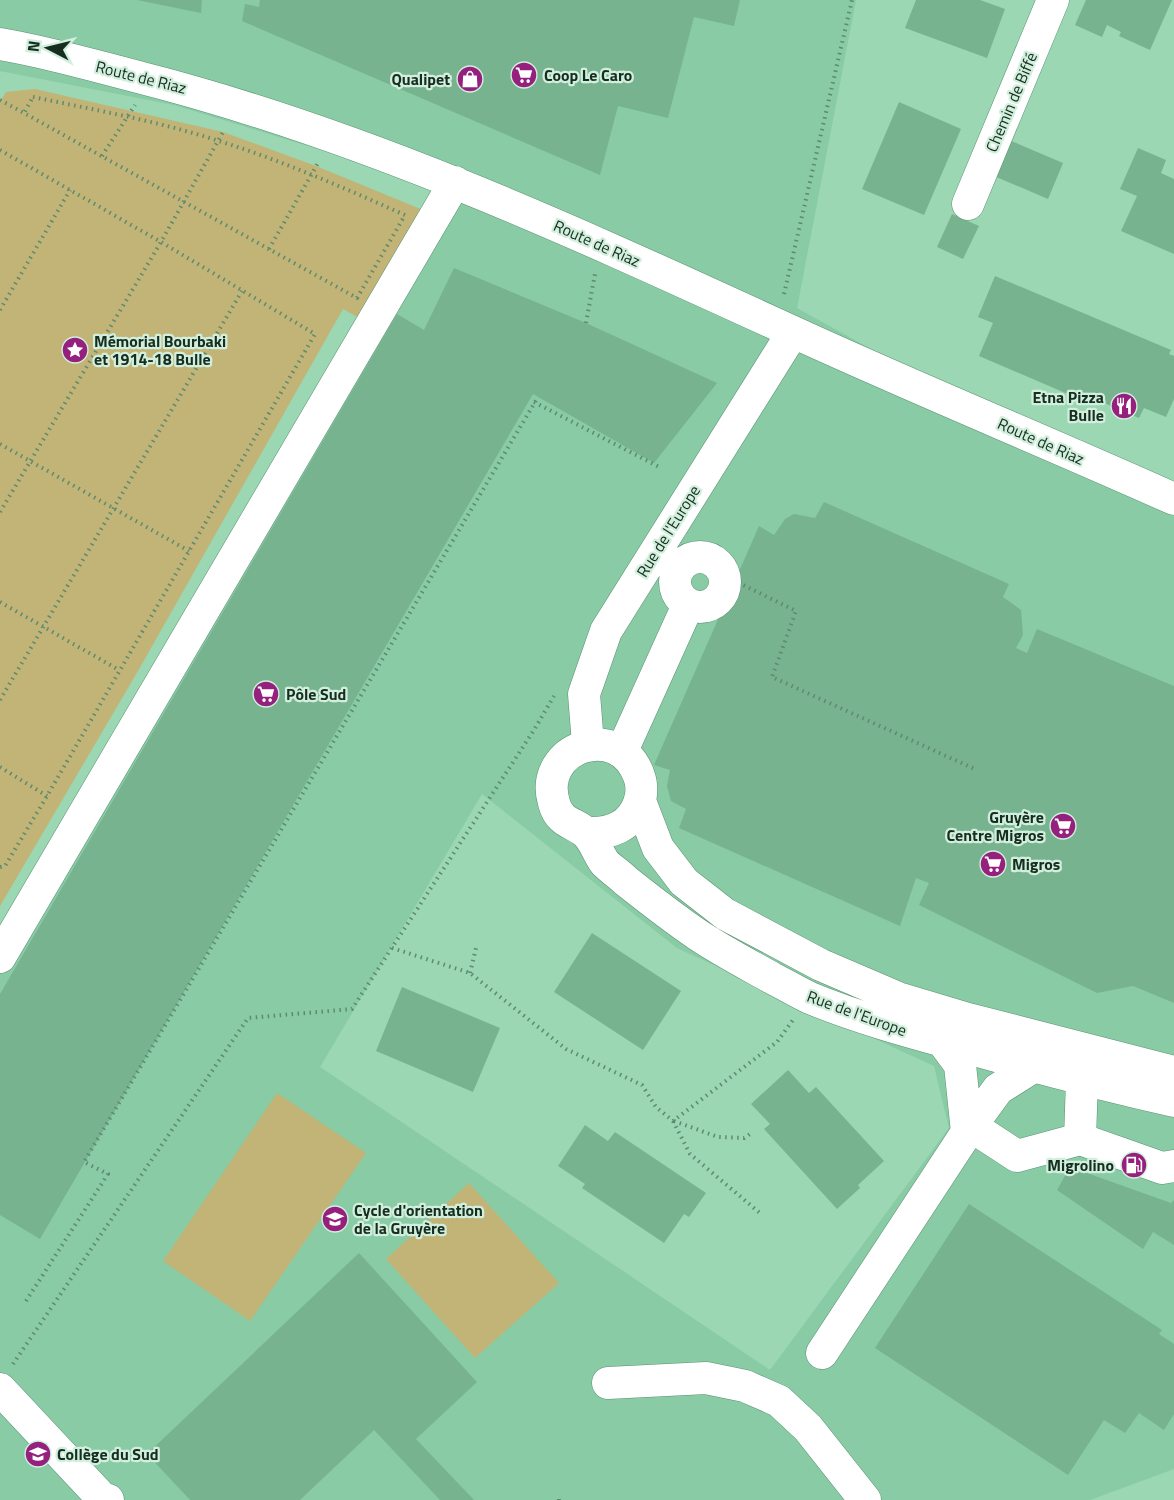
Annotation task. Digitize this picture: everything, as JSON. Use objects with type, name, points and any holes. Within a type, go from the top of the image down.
[{"type":"street","name":"Chemin de Biffé","points":[[968,204],[1053,0]]},
{"type":"street","name":"Route de Riaz","points":[[2,50],[87,63],[214,96],[330,134],[455,182],[605,245],[794,332],[1174,499]]},
{"type":"street","points":[[0,957],[455,182]]},
{"type":"street","name":"Rue de l'Europe","points":[[588,744],[584,694],[606,631],[794,332]]},
{"type":"street","points":[[622,751],[688,605]]},
{"type":"street","points":[[588,744],[606,745],[622,751],[635,765],[642,783],[640,801],[633,817],[620,828],[604,834],[587,833],[565,822],[554,805],[551,785],[558,766],[571,751],[588,744]]},
{"type":"street","name":"Rue de l'Europe","points":[[640,801],[658,848],[684,882],[725,914],[821,965],[898,998],[1174,1072]]},
{"type":"street","name":"Rue de l'Europe","points":[[587,833],[605,863],[658,907],[721,950],[809,997],[890,1026],[944,1042],[1082,1080],[1174,1101]]},
{"type":"street","points":[[944,1042],[960,1065],[969,1129]]},
{"type":"street","points":[[822,1353],[969,1129],[998,1089],[1033,1067]]},
{"type":"street","points":[[1080,1139],[1082,1080]]},
{"type":"street","points":[[969,1129],[1017,1156],[1080,1139],[1162,1168],[1174,1166]]},
{"type":"street","points":[[608,1383],[706,1378],[745,1386],[779,1401],[808,1428],[865,1500]]},
{"type":"street","points":[[3,1381],[102,1498],[108,1500]]},
{"type":"path","points":[[784,294],[852,0]]},
{"type":"path","points":[[0,100],[357,298],[405,215],[312,174],[218,140],[127,116],[33,97],[24,113]]},
{"type":"path","points":[[102,156],[135,104],[146,107]]},
{"type":"path","points":[[0,512],[161,242],[225,129]]},
{"type":"path","points":[[0,150],[315,334],[47,796],[5,866],[0,867]]},
{"type":"path","points":[[269,249],[319,163],[312,160]]},
{"type":"path","points":[[0,310],[70,190]]},
{"type":"path","points":[[586,323],[596,269]]},
{"type":"path","points":[[0,700],[242,291]]},
{"type":"path","points":[[26,1301],[108,1174],[84,1162],[538,397]]},
{"type":"path","points":[[534,402],[661,468]]},
{"type":"path","points":[[0,444],[189,551]]},
{"type":"path","points":[[682,559],[735,581],[796,611],[772,677],[977,770]]},
{"type":"path","points":[[0,602],[119,670]]},
{"type":"path","points":[[3,1381],[248,1018],[352,1009],[534,730],[554,697],[554,687]]},
{"type":"path","points":[[0,767],[47,796]]},
{"type":"path","points":[[392,948],[470,973],[566,1049],[642,1085],[656,1107],[673,1120],[718,1137],[744,1138],[750,1134]]},
{"type":"path","points":[[470,973],[476,948]]},
{"type":"path","points":[[673,1120],[777,1042],[809,997]]},
{"type":"path","points":[[673,1120],[690,1154],[761,1214]]},
{"type":"shaded area","points":[[0,0],[856,0],[797,308],[1174,517],[1174,1469],[1090,1500],[0,1500],[0,927],[436,185],[174,105],[0,71]],"holes":[[[482,794],[677,948],[934,1066],[949,1128],[770,1370],[320,1067]]]},
{"type":"shaded area","points":[[35,89],[223,132],[316,166],[423,210],[361,319],[343,309],[138,671],[0,906],[0,102],[6,92]]},
{"type":"shaded area","points":[[277,1093],[366,1153],[250,1321],[163,1261]]},
{"type":"shaded area","points":[[469,1183],[559,1283],[475,1358],[386,1259]]},
{"type":"building","points":[[137,0],[202,0],[201,13]]},
{"type":"building","name":"Coop Le Caro","points":[[260,0],[740,0],[734,26],[694,17],[668,118],[618,106],[600,175],[242,21],[245,4],[259,7]]},
{"type":"building","points":[[916,0],[980,0],[1005,9],[987,58],[905,28]]},
{"type":"building","points":[[1086,0],[1172,0],[1150,50],[1119,36],[1121,32],[1107,25],[1102,37],[1075,25]]},
{"type":"building","points":[[899,102],[961,129],[924,215],[862,189]]},
{"type":"building","points":[[1009,140],[1063,163],[1048,199],[994,176]]},
{"type":"building","points":[[1138,148],[1166,160],[1161,173],[1174,179],[1174,254],[1121,231],[1137,196],[1120,189]]},
{"type":"building","points":[[952,214],[979,226],[963,259],[937,247]]},
{"type":"building","name":"Pôle Sud","points":[[454,268],[586,323],[717,383],[654,463],[533,394],[40,1239],[0,1215],[0,994],[397,314],[424,330]]},
{"type":"building","points":[[995,276],[1171,350],[1169,354],[1174,356],[1174,399],[1166,417],[1144,408],[1139,418],[1079,392],[1077,398],[979,356],[993,323],[978,317]]},
{"type":"building","points":[[824,502],[1009,584],[1003,597],[1021,610],[1023,635],[1016,648],[1027,653],[1037,629],[1174,686],[1174,1003],[1133,986],[1097,993],[919,905],[929,883],[916,878],[900,926],[679,828],[686,809],[671,801],[667,786],[670,770],[654,765],[759,526],[774,535],[785,519],[794,514],[815,518]]},
{"type":"building","points":[[592,933],[681,991],[643,1050],[554,992]]},
{"type":"building","points":[[402,987],[500,1028],[473,1092],[376,1051]]},
{"type":"building","points":[[788,1070],[809,1093],[816,1087],[884,1161],[837,1209],[764,1129],[770,1124],[751,1104]]},
{"type":"building","points":[[585,1125],[608,1141],[615,1132],[706,1193],[689,1217],[684,1214],[664,1243],[582,1188],[585,1184],[558,1166]]},
{"type":"building","points":[[1070,1167],[1171,1203],[1174,1200],[1174,1245],[1153,1232],[1143,1249],[1057,1190]]},
{"type":"building","points":[[969,1204],[1162,1330],[1159,1334],[1174,1344],[1174,1414],[1164,1430],[1139,1413],[1125,1433],[1104,1420],[1068,1475],[875,1348]]},
{"type":"building","points":[[359,1253],[477,1382],[416,1439],[474,1500],[440,1500],[374,1430],[300,1500],[190,1500],[147,1454]]},
{"type":"place","name":"Coop Le Caro","points":[[524,75]]},
{"type":"place","name":"Qualipet","points":[[470,79]]},
{"type":"place","name":"Mémorial Bourbaki et 1914-18 Bulle","points":[[75,350]]},
{"type":"place","name":"Etna Pizza Bulle","points":[[1124,406]]},
{"type":"place","name":"Pôle Sud","points":[[266,694]]},
{"type":"place","name":"Gruyère Centre Migros","points":[[1063,826]]},
{"type":"place","name":"Migros","points":[[993,864]]},
{"type":"place","name":"Migrolino","points":[[1134,1165]]},
{"type":"place","name":"Cycle d'orientation de la Gruyère","points":[[335,1219]]},
{"type":"place","name":"Collège du Sud","points":[[38,1454]]}]
